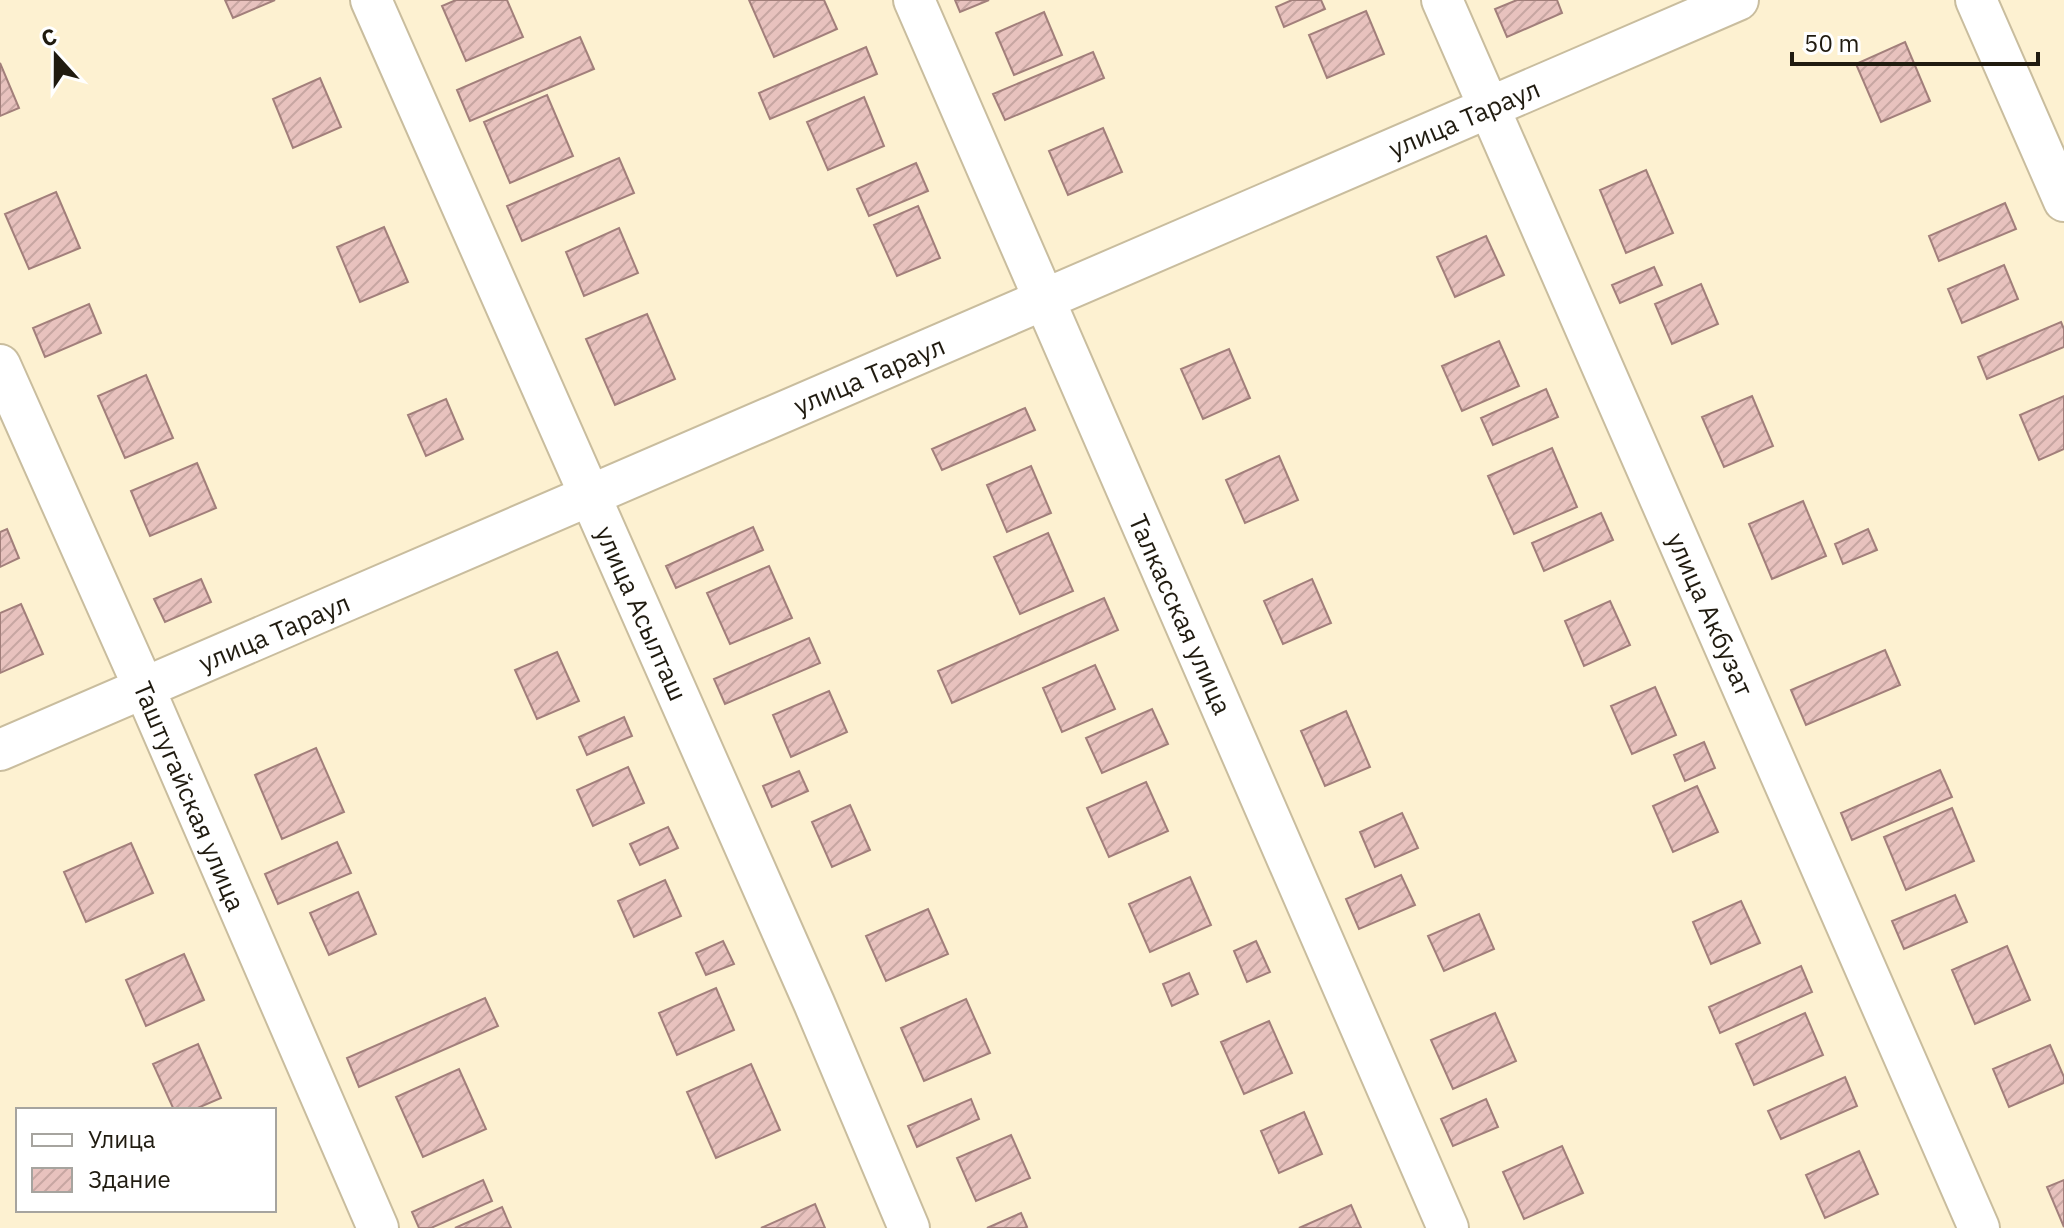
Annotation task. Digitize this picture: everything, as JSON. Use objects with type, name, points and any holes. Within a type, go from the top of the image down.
[{"type":"street","name":"улица Асылташ","points":[[371,0],[814,1003],[909,1228]]},
{"type":"street","name":"Талкасская улица","points":[[914,0],[1448,1228]]},
{"type":"street","name":"улица Акбузат","points":[[1442,0],[1979,1228]]},
{"type":"street","name":"улица Тараул","points":[[0,750],[1738,0]]},
{"type":"street","points":[[1976,0],[2064,201]]},
{"type":"street","name":"Таштугайская улица","points":[[0,365],[378,1228]]},
{"type":"building","points":[[225,0],[275,0],[233,18]]},
{"type":"building","points":[[456,0],[507,0],[523,37],[466,61],[442,6]]},
{"type":"building","points":[[749,0],[824,0],[837,29],[774,57]]},
{"type":"building","points":[[955,0],[989,0],[960,12]]},
{"type":"building","points":[[1292,0],[1321,0],[1325,9],[1284,27],[1276,7]]},
{"type":"building","points":[[1517,0],[1557,0],[1562,13],[1507,37],[1495,9]]},
{"type":"building","points":[[1366,11],[1384,54],[1327,78],[1309,35]]},
{"type":"building","points":[[1044,12],[1062,55],[1014,75],[996,33]]},
{"type":"building","points":[[580,37],[594,69],[470,121],[457,90]]},
{"type":"building","points":[[1905,42],[1930,101],[1881,122],[1856,64]]},
{"type":"building","points":[[866,47],[877,74],[770,119],[759,93]]},
{"type":"building","points":[[1093,52],[1104,78],[1005,120],[993,94]]},
{"type":"building","points":[[0,63],[19,108],[0,116]]},
{"type":"building","points":[[320,78],[341,127],[293,148],[273,99]]},
{"type":"building","points":[[547,95],[573,156],[510,183],[484,122]]},
{"type":"building","points":[[864,97],[884,146],[828,170],[807,122]]},
{"type":"building","points":[[1103,128],[1122,172],[1068,195],[1049,151]]},
{"type":"building","points":[[619,158],[634,193],[522,241],[507,206]]},
{"type":"building","points":[[916,163],[928,191],[869,216],[857,189]]},
{"type":"building","points":[[1646,170],[1673,233],[1626,253],[1600,190]]},
{"type":"building","points":[[56,192],[80,248],[29,269],[5,214]]},
{"type":"building","points":[[2005,203],[2016,229],[1939,261],[1929,236]]},
{"type":"building","points":[[918,206],[940,258],[897,276],[874,225]]},
{"type":"building","points":[[384,227],[408,282],[360,302],[337,247]]},
{"type":"building","points":[[619,228],[638,273],[584,296],[566,252]]},
{"type":"building","points":[[1486,236],[1504,275],[1455,297],[1437,257]]},
{"type":"building","points":[[2004,265],[2018,299],[1962,323],[1948,289]]},
{"type":"building","points":[[1654,267],[1662,285],[1620,303],[1612,285]]},
{"type":"building","points":[[1701,284],[1718,324],[1672,344],[1655,304]]},
{"type":"building","points":[[89,304],[101,333],[45,357],[33,328]]},
{"type":"building","points":[[647,314],[675,379],[615,405],[586,339]]},
{"type":"building","points":[[2061,322],[2064,347],[1987,379],[1978,357]]},
{"type":"building","points":[[1499,341],[1519,386],[1462,411],[1442,366]]},
{"type":"building","points":[[1229,349],[1250,398],[1203,419],[1181,369]]},
{"type":"building","points":[[146,375],[173,438],[125,458],[98,396]]},
{"type":"building","points":[[1546,389],[1558,417],[1493,445],[1481,418]]},
{"type":"building","points":[[1752,396],[1773,446],[1724,467],[1702,417]]},
{"type":"building","points":[[2064,396],[2064,449],[2039,460],[2020,415]]},
{"type":"building","points":[[446,399],[463,439],[426,456],[408,415]]},
{"type":"building","points":[[1025,408],[1035,430],[942,470],[932,449]]},
{"type":"building","points":[[1552,448],[1577,507],[1514,534],[1488,476]]},
{"type":"building","points":[[1279,456],[1298,500],[1245,523],[1226,480]]},
{"type":"building","points":[[197,463],[216,508],[150,536],[131,491]]},
{"type":"building","points":[[1031,466],[1051,513],[1007,532],[987,485]]},
{"type":"building","points":[[1803,501],[1826,556],[1772,579],[1749,524]]},
{"type":"building","points":[[1601,513],[1613,540],[1544,571],[1532,543]]},
{"type":"building","points":[[753,527],[763,550],[676,588],[666,566]]},
{"type":"building","points":[[7,529],[19,558],[0,567],[0,532]]},
{"type":"building","points":[[1868,529],[1877,550],[1843,564],[1835,544]]},
{"type":"building","points":[[1048,533],[1073,591],[1020,614],[994,557]]},
{"type":"building","points":[[769,566],[792,618],[730,644],[707,593]]},
{"type":"building","points":[[201,579],[211,602],[165,622],[154,599]]},
{"type":"building","points":[[1312,579],[1331,623],[1283,644],[1264,601]]},
{"type":"building","points":[[1104,598],[1118,630],[952,703],[938,671]]},
{"type":"building","points":[[1610,601],[1630,645],[1584,666],[1565,621]]},
{"type":"building","points":[[21,604],[43,654],[0,673],[0,613]]},
{"type":"building","points":[[809,638],[820,663],[725,704],[714,679]]},
{"type":"building","points":[[1885,650],[1900,685],[1806,725],[1791,690]]},
{"type":"building","points":[[557,652],[579,701],[537,719],[515,670]]},
{"type":"building","points":[[1095,665],[1115,709],[1062,732],[1043,688]]},
{"type":"building","points":[[1655,687],[1676,735],[1632,754],[1611,706]]},
{"type":"building","points":[[829,691],[847,732],[791,757],[773,715]]},
{"type":"building","points":[[1152,709],[1168,744],[1102,773],[1086,738]]},
{"type":"building","points":[[1346,711],[1370,767],[1325,786],[1301,731]]},
{"type":"building","points":[[624,717],[632,736],[587,755],[579,737]]},
{"type":"building","points":[[1704,742],[1715,768],[1685,781],[1674,755]]},
{"type":"building","points":[[316,748],[344,812],[282,839],[255,775]]},
{"type":"building","points":[[628,767],[644,803],[593,826],[577,790]]},
{"type":"building","points":[[1940,770],[1952,797],[1852,840],[1841,813]]},
{"type":"building","points":[[799,771],[808,791],[772,807],[763,786]]},
{"type":"building","points":[[1146,782],[1168,831],[1109,857],[1087,808]]},
{"type":"building","points":[[1697,786],[1718,832],[1673,852],[1653,806]]},
{"type":"building","points":[[850,805],[870,850],[832,867],[812,822]]},
{"type":"building","points":[[1952,808],[1974,861],[1906,890],[1884,837]]},
{"type":"building","points":[[1402,813],[1418,848],[1375,867],[1360,832]]},
{"type":"building","points":[[668,827],[678,848],[640,865],[630,844]]},
{"type":"building","points":[[337,842],[351,873],[278,904],[265,874]]},
{"type":"building","points":[[131,843],[153,893],[86,922],[64,872]]},
{"type":"building","points":[[1401,875],[1415,905],[1359,929],[1346,899]]},
{"type":"building","points":[[1190,877],[1211,925],[1150,952],[1129,904]]},
{"type":"building","points":[[665,880],[681,916],[634,937],[618,901]]},
{"type":"building","points":[[358,892],[376,934],[329,955],[310,913]]},
{"type":"building","points":[[1955,895],[1967,922],[1904,949],[1892,921]]},
{"type":"building","points":[[1741,901],[1760,943],[1711,964],[1693,922]]},
{"type":"building","points":[[928,909],[948,954],[886,981],[866,936]]},
{"type":"building","points":[[1479,914],[1494,949],[1444,971],[1428,936]]},
{"type":"building","points":[[723,941],[734,964],[706,975],[696,953]]},
{"type":"building","points":[[1256,941],[1270,972],[1247,982],[1234,951]]},
{"type":"building","points":[[2007,946],[2030,1000],[1975,1024],[1952,970]]},
{"type":"building","points":[[184,954],[204,1000],[146,1026],[126,980]]},
{"type":"building","points":[[1801,966],[1812,992],[1720,1033],[1709,1007]]},
{"type":"building","points":[[1189,973],[1198,994],[1172,1006],[1163,984]]},
{"type":"building","points":[[716,988],[734,1030],[677,1055],[659,1013]]},
{"type":"building","points":[[485,998],[498,1026],[359,1087],[347,1058]]},
{"type":"building","points":[[966,999],[990,1053],[924,1081],[901,1028]]},
{"type":"building","points":[[1495,1013],[1516,1061],[1453,1089],[1431,1040]]},
{"type":"building","points":[[1805,1013],[1823,1055],[1754,1085],[1736,1044]]},
{"type":"building","points":[[1269,1021],[1292,1073],[1244,1094],[1221,1042]]},
{"type":"building","points":[[198,1044],[221,1098],[198,1108],[173,1108],[153,1064]]},
{"type":"building","points":[[2050,1045],[2064,1083],[2009,1107],[1993,1069]]},
{"type":"building","points":[[751,1064],[780,1130],[716,1158],[687,1092]]},
{"type":"building","points":[[459,1069],[486,1129],[423,1157],[396,1097]]},
{"type":"building","points":[[1845,1077],[1857,1106],[1781,1139],[1768,1111]]},
{"type":"building","points":[[971,1099],[979,1119],[917,1147],[908,1126]]},
{"type":"building","points":[[1486,1099],[1498,1127],[1453,1146],[1441,1119]]},
{"type":"building","points":[[1304,1112],[1322,1154],[1279,1173],[1261,1131]]},
{"type":"building","points":[[1011,1135],[1030,1178],[976,1201],[957,1158]]},
{"type":"building","points":[[1562,1146],[1583,1193],[1524,1219],[1503,1172]]},
{"type":"building","points":[[1859,1151],[1878,1194],[1825,1218],[1806,1175]]},
{"type":"building","points":[[483,1180],[492,1201],[431,1228],[419,1228],[412,1212]]},
{"type":"building","points":[[2064,1180],[2064,1227],[2047,1187]]},
{"type":"building","points":[[815,1204],[825,1228],[761,1228]]},
{"type":"building","points":[[1351,1205],[1361,1228],[1299,1228]]},
{"type":"building","points":[[502,1207],[511,1228],[455,1228]]},
{"type":"building","points":[[1021,1213],[1027,1227],[987,1228]]}]
